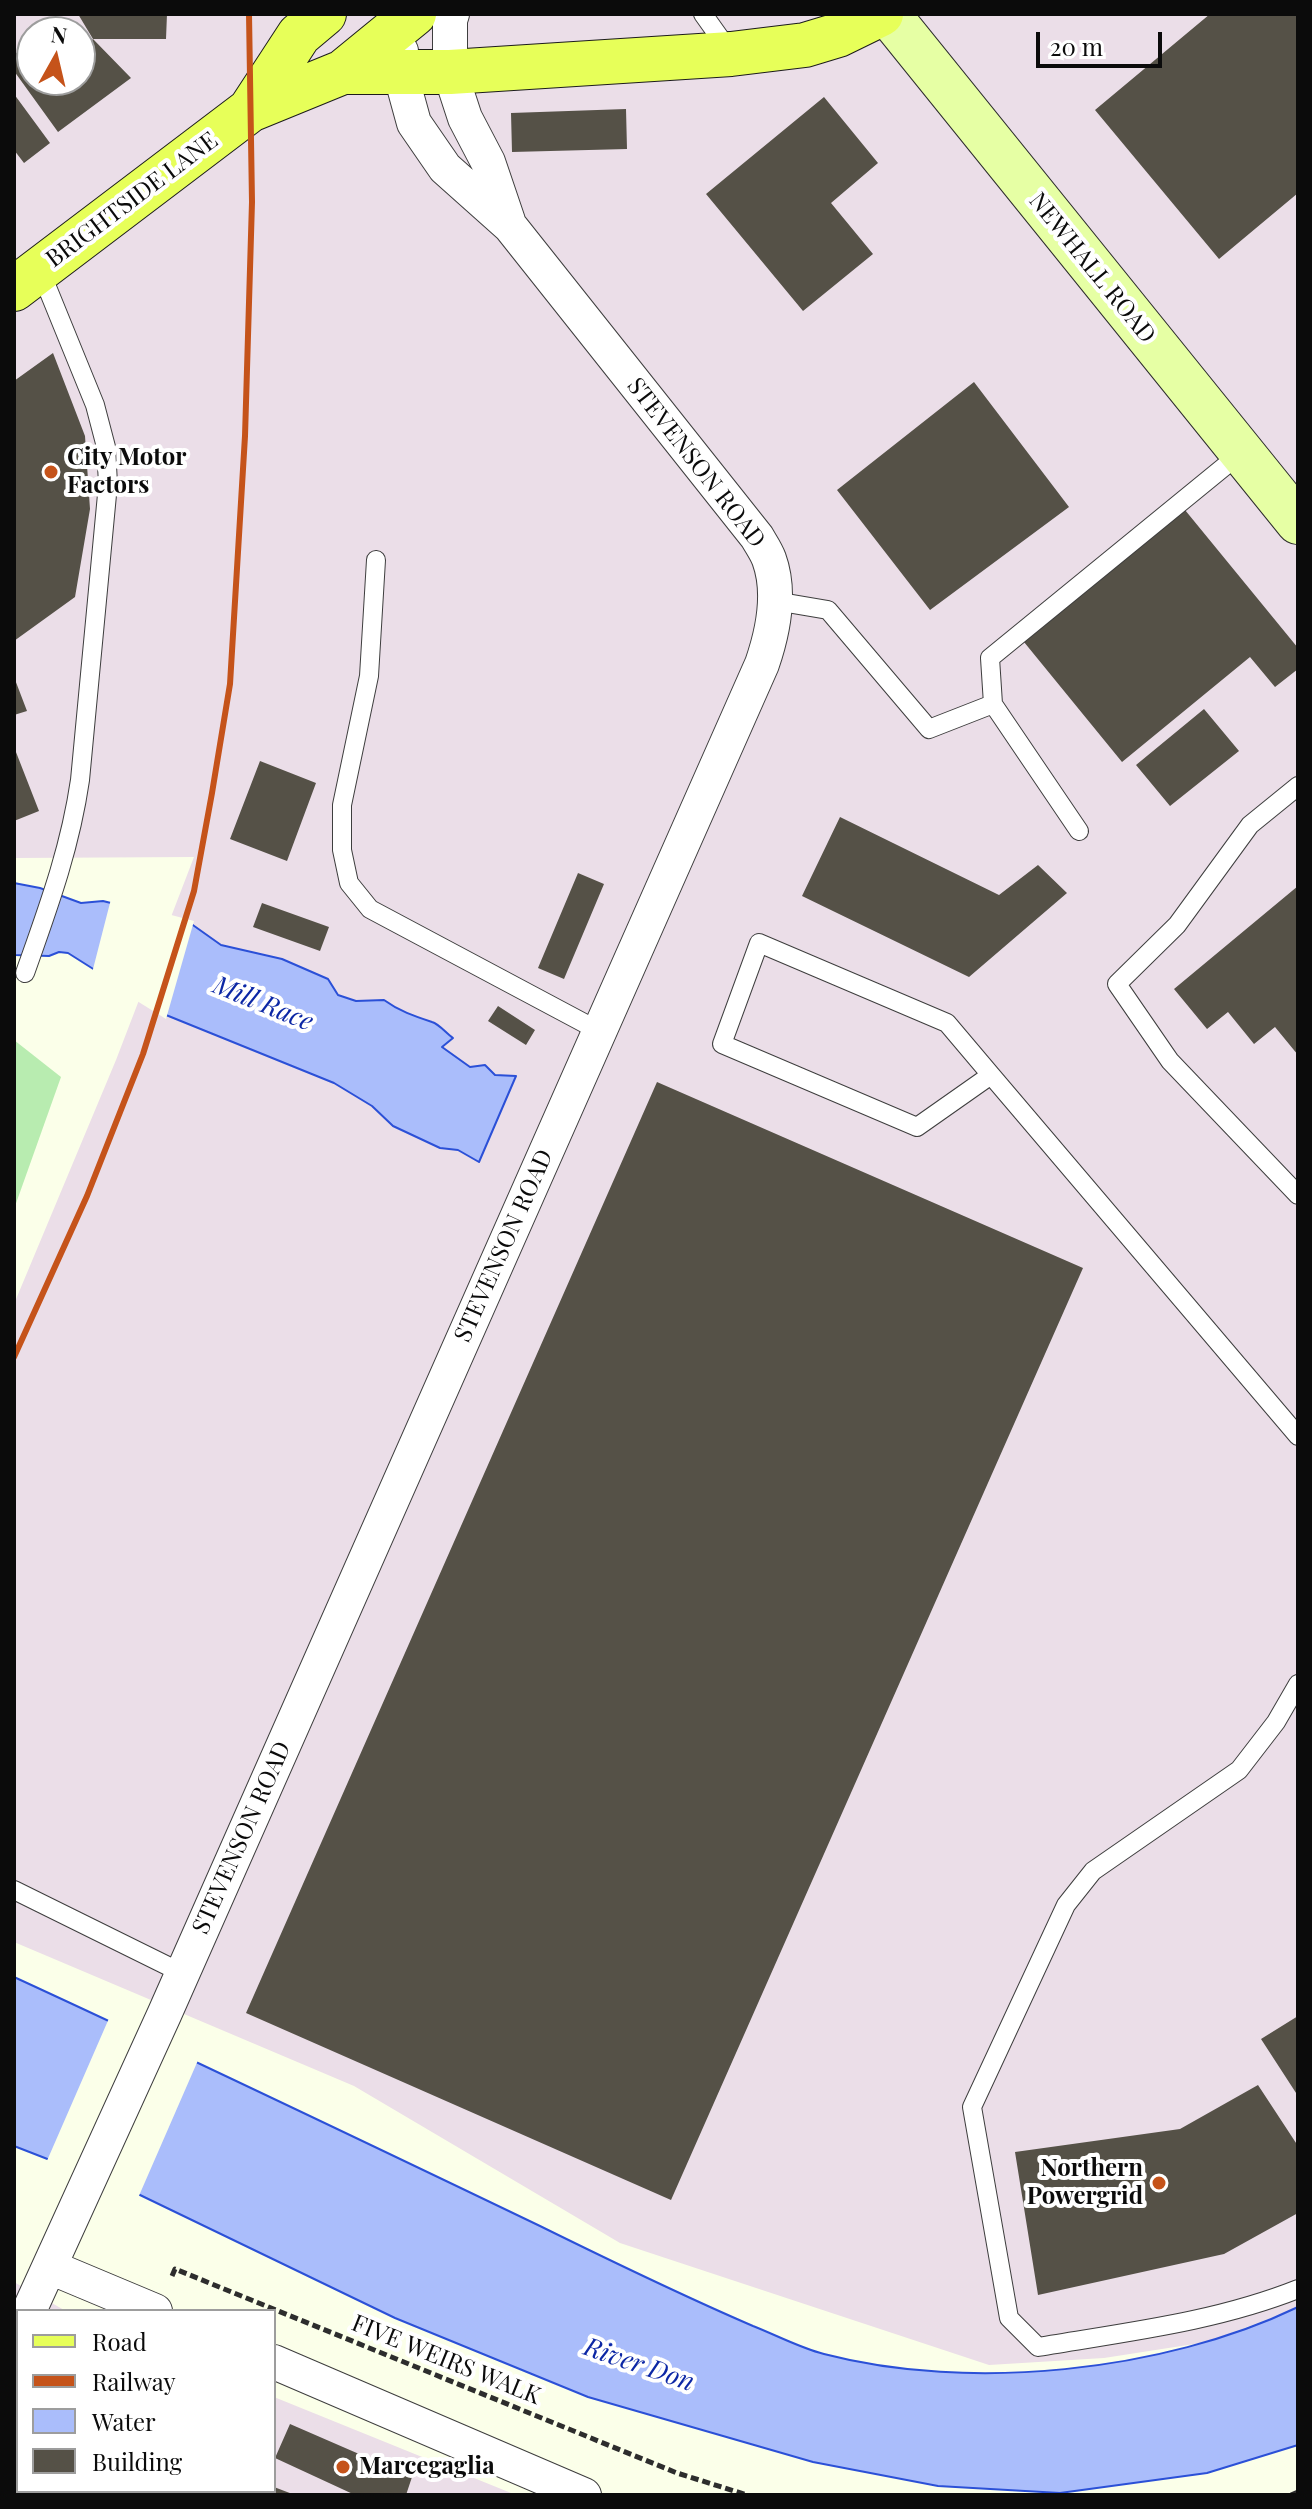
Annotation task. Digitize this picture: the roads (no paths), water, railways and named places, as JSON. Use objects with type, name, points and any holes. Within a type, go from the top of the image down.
[{"type":"main road","name":"BRIGHTSIDE LANE","points":[[250,110],[299,35],[324,14]]},
{"type":"main road","points":[[343,72],[450,72],[731,54],[805,45],[838,35],[881,14]]},
{"type":"main road","name":"NEWHALL ROAD","points":[[888,14],[1298,522]]},
{"type":"main road","name":"BRIGHTSIDE LANE","points":[[27,279],[250,110],[343,72],[406,17]]},
{"type":"street","name":"STEVENSON ROAD","points":[[452,14],[450,72],[465,118],[488,162],[510,226]]},
{"type":"street","name":"STEVENSON ROAD","points":[[30,2309],[164,2015],[762,664],[771,633],[775,601],[769,560],[757,537],[510,226],[445,168],[414,123],[400,72],[406,17]]},
{"type":"street","points":[[50,2267],[162,2298]]},
{"type":"street","points":[[276,2363],[584,2495]]},
{"type":"lane","points":[[703,14],[731,54]]},
{"type":"lane","points":[[25,973],[64,860],[74,820],[108,484],[106,447],[95,405],[27,279]]},
{"type":"lane","points":[[1079,831],[993,704],[990,658],[1241,453]]},
{"type":"lane","points":[[376,560],[369,676],[342,805],[342,850],[349,883],[370,909],[599,1031]]},
{"type":"lane","points":[[775,601],[828,610],[929,729],[993,704]]},
{"type":"lane","points":[[1298,786],[1250,825],[1177,925],[1117,984],[1170,1061],[1298,1195]]},
{"type":"lane","points":[[991,1075],[917,1127],[722,1044],[759,943],[947,1023],[1298,1436]]},
{"type":"lane","points":[[1298,1684],[1276,1722],[1239,1770],[1093,1871],[1066,1905],[972,2107],[1009,2318],[1038,2347],[1194,2321],[1263,2303],[1298,2289]]},
{"type":"lane","points":[[14,1890],[182,1973]]},
{"type":"water","name":"Mill Race","points":[[14,883],[40,888],[81,903],[103,901],[190,923],[221,945],[282,959],[328,979],[338,995],[356,1001],[384,1000],[435,1023],[453,1038],[442,1047],[470,1067],[485,1065],[495,1075],[516,1076],[479,1162],[458,1150],[440,1148],[393,1126],[372,1106],[334,1083],[166,1015],[68,953],[14,955]]},
{"type":"water","name":"River Don","points":[[14,1977],[673,2290],[824,2354],[880,2366],[940,2372],[1002,2373],[1065,2369],[1187,2347],[1245,2329],[1298,2307],[1298,2445],[1207,2473],[1060,2493],[938,2486],[813,2462],[588,2397],[395,2318],[140,2195],[14,2146]]},
{"type":"railway","points":[[14,1357],[87,1196],[143,1054],[194,891],[212,793],[230,684],[245,436],[252,202],[249,14]]},
{"type":"place","name":"City Motor Factors","points":[[51,472]]},
{"type":"place","name":"Northern Powergrid","points":[[1159,2183]]},
{"type":"place","name":"Marcegaglia","points":[[343,2467]]}]
